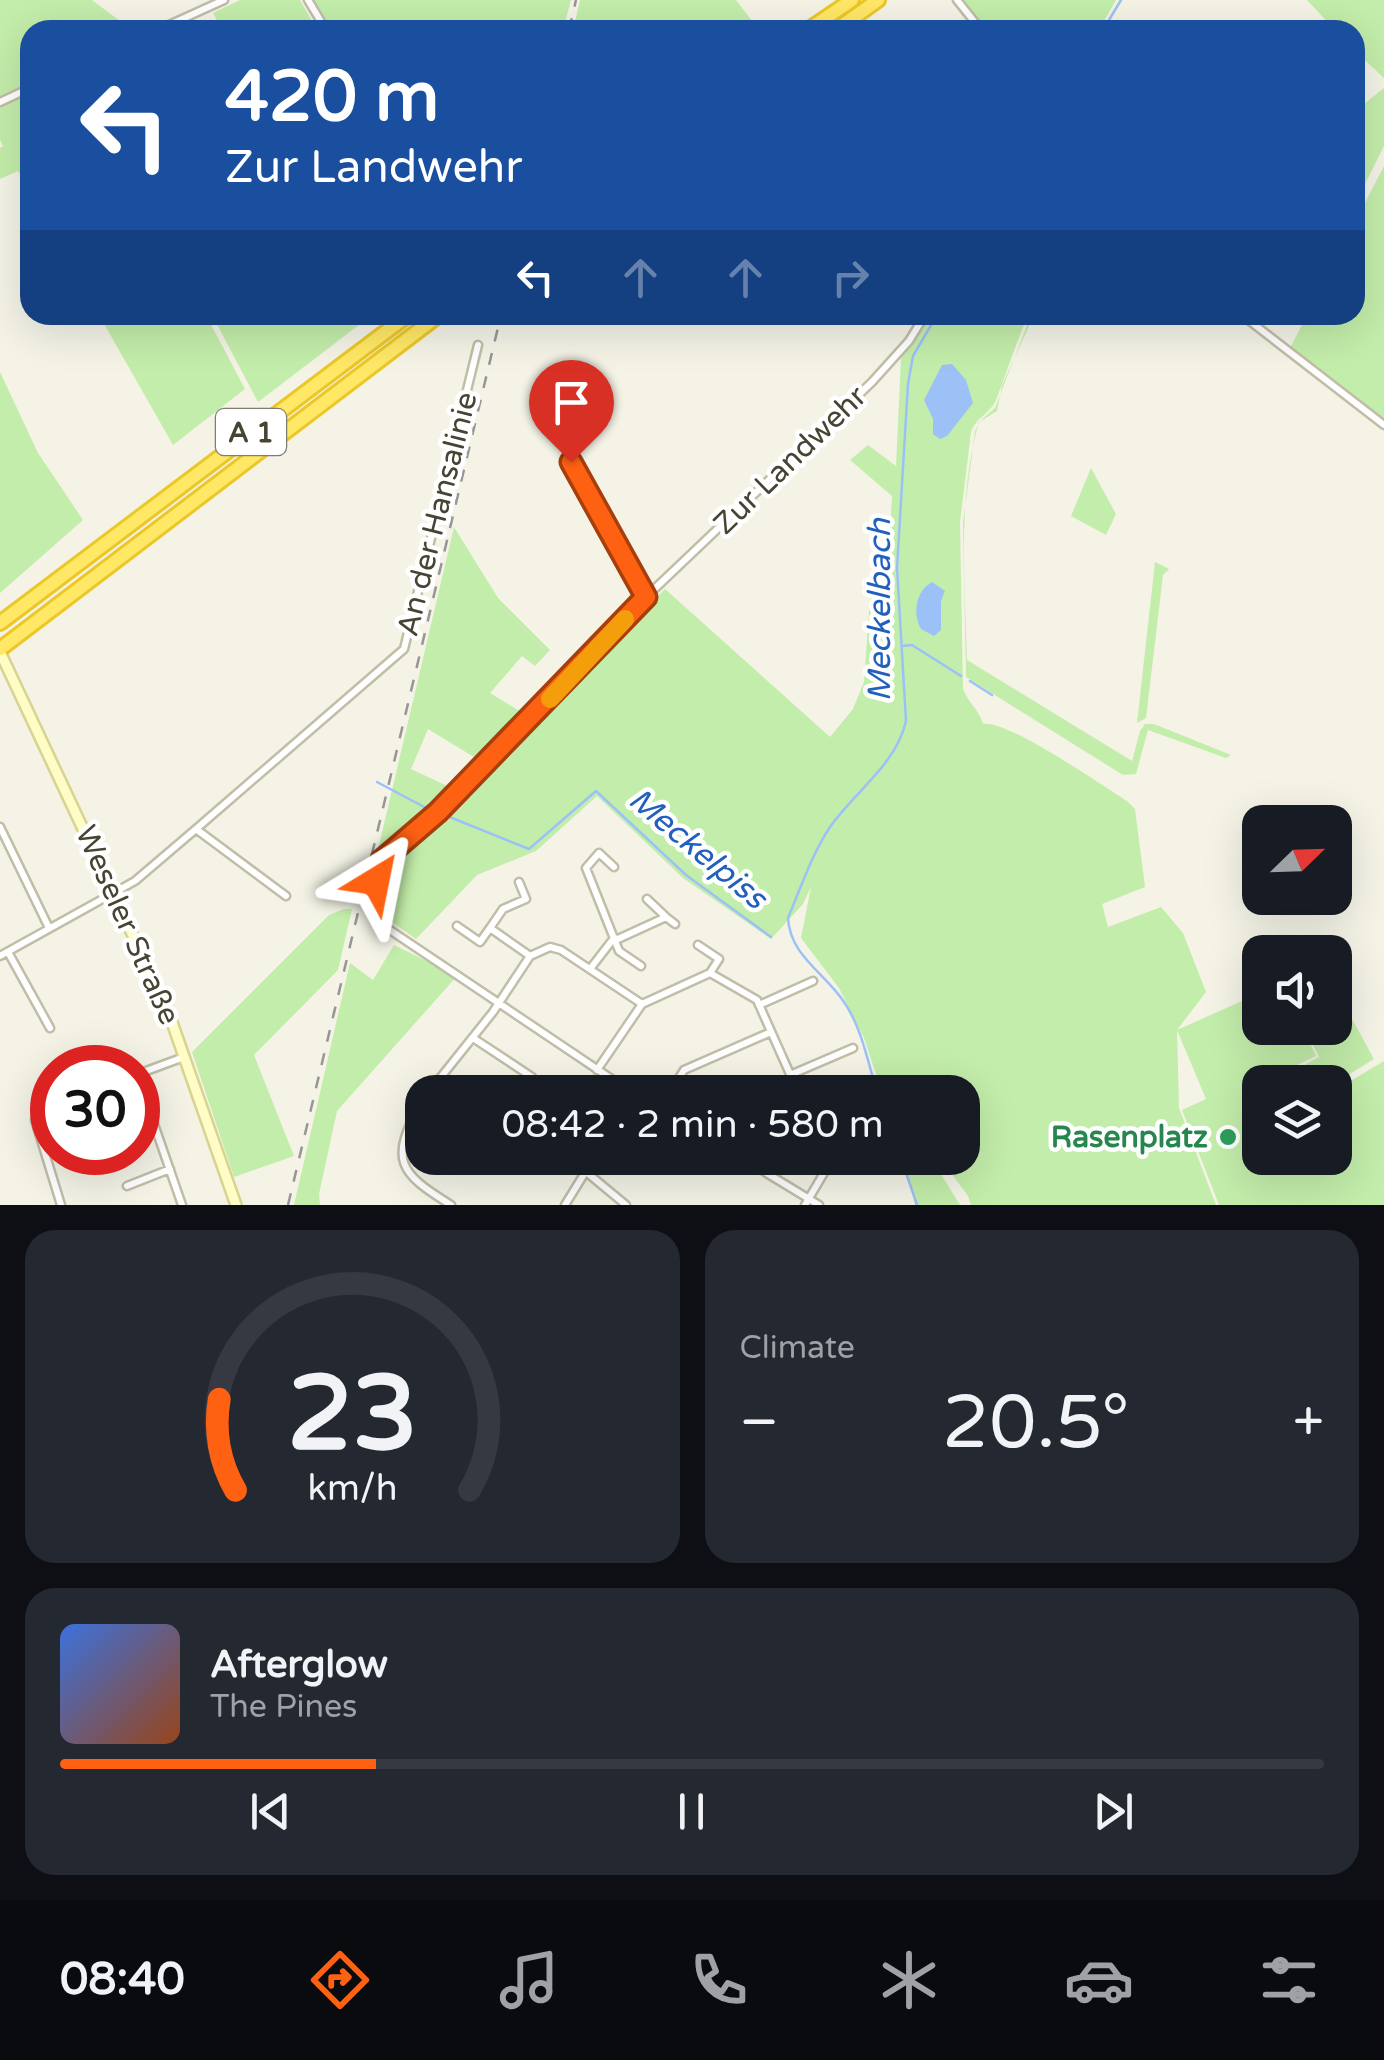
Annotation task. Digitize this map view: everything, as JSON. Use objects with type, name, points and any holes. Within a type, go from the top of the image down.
[{"type":"highway","points":[[823,20],[852,0]]},
{"type":"highway","points":[[850,20],[878,0]]},
{"type":"highway","name":"A 1","points":[[0,623],[395,325]]},
{"type":"highway","name":"A 1","points":[[0,651],[426,325]]},
{"type":"main road","name":"Weseler Straße","points":[[0,651],[114,891],[186,1056],[236,1205]]},
{"type":"street","points":[[180,20],[224,0]]},
{"type":"street","points":[[957,0],[973,20]]},
{"type":"street","name":"Zur Landwehr","points":[[499,1002],[380,924],[371,909],[381,861],[438,812],[646,597],[872,382],[910,341],[919,325]]},
{"type":"street","points":[[1255,325],[1384,426]]},
{"type":"street","name":"An der Hansalinie","points":[[4,954],[144,874],[404,649],[478,344]]},
{"type":"street","points":[[571,462],[646,597]]},
{"type":"street","points":[[0,826],[49,928]]},
{"type":"street","points":[[196,830],[286,896]]},
{"type":"street","points":[[614,867],[599,854],[586,868],[619,951],[641,966]]},
{"type":"street","points":[[457,926],[480,942],[502,909],[526,899],[519,882]]},
{"type":"street","points":[[647,899],[675,924]]},
{"type":"street","points":[[614,938],[618,940],[666,917]]},
{"type":"street","points":[[490,928],[530,956]]},
{"type":"street","points":[[590,969],[614,938]]},
{"type":"street","points":[[597,1070],[642,1004],[710,973],[719,959],[698,946]]},
{"type":"street","points":[[443,1075],[530,956],[550,947],[561,950],[642,1004]]},
{"type":"street","points":[[4,954],[50,1028]]},
{"type":"street","points":[[710,973],[759,1004],[790,1075],[853,1048]]},
{"type":"street","points":[[759,1004],[814,982]]},
{"type":"street","points":[[499,1002],[605,1075]]},
{"type":"street","points":[[680,1075],[771,1032]]},
{"type":"street","points":[[472,1038],[529,1075]]},
{"type":"street","points":[[160,1067],[186,1056]]},
{"type":"street","points":[[160,1140],[182,1205]]},
{"type":"street","points":[[127,1186],[170,1169]]},
{"type":"street","points":[[52,1175],[61,1205]]},
{"type":"street","points":[[409,1175],[450,1205]]},
{"type":"street","points":[[564,1205],[583,1175]]},
{"type":"street","points":[[590,1175],[626,1205]]},
{"type":"street","points":[[767,1175],[807,1202],[818,1205]]},
{"type":"street","points":[[807,1202],[823,1175]]},
{"type":"green space","points":[[0,0],[92,0],[119,20],[20,20],[20,89],[0,98]]},
{"type":"green space","points":[[240,0],[300,0],[311,20],[217,20],[213,13]]},
{"type":"green space","points":[[313,0],[571,0],[566,20],[324,20]]},
{"type":"green space","points":[[580,0],[736,0],[751,20],[575,20]]},
{"type":"green space","points":[[963,0],[1116,0],[1105,20],[979,20]]},
{"type":"green space","points":[[1307,0],[1384,0],[1384,78],[1365,60],[1365,20],[1326,20]]},
{"type":"green space","points":[[1384,88],[1384,146],[1365,184],[1365,103]]},
{"type":"green space","points":[[20,95],[20,175],[18,171],[0,179],[3,146],[0,104]]},
{"type":"green space","points":[[1384,166],[1384,419],[1290,348],[1302,325],[1365,325],[1365,203]]},
{"type":"green space","points":[[105,325],[211,325],[245,389],[173,445]]},
{"type":"green space","points":[[217,325],[359,325],[258,402]]},
{"type":"green space","points":[[922,325],[1024,325],[996,400],[971,432],[960,522],[963,689],[983,724],[995,725],[1032,742],[1135,809],[1145,887],[1102,904],[1108,927],[1161,907],[1183,933],[1206,992],[1177,1030],[1179,1108],[1216,1205],[971,1205],[953,1175],[980,1175],[980,1075],[876,1075],[864,1038],[839,988],[801,938],[811,887],[803,904],[771,939],[683,878],[597,796],[536,851],[477,875],[416,939],[379,913],[387,870],[665,589],[830,737],[853,709],[864,682],[871,584],[887,584],[892,496],[850,460],[868,445],[896,466],[901,359]]},
{"type":"green space","points":[[0,372],[38,453],[83,520],[0,593]]},
{"type":"green space","points":[[1091,468],[1116,514],[1106,535],[1071,516]]},
{"type":"green space","points":[[966,503],[967,660],[1132,761],[1145,724],[1154,724],[1231,755],[1226,758],[1148,730],[1136,774],[1123,775],[966,677],[963,523]]},
{"type":"green space","points":[[454,527],[498,598],[550,650],[535,666],[522,656],[490,693],[526,715],[482,762],[428,729],[411,769],[456,790],[376,858]]},
{"type":"green space","points":[[1155,562],[1169,569],[1163,575],[1146,718],[1137,723]]},
{"type":"green space","points":[[352,909],[338,970],[254,1055],[294,1156],[234,1177],[192,1052],[329,915]]},
{"type":"green space","points":[[394,945],[457,976],[337,1111],[320,1205],[294,1205],[350,963],[373,980]]},
{"type":"green space","points":[[1242,1001],[1242,1045],[1311,1045],[1316,1056],[1297,1065],[1242,1065],[1242,1175],[1352,1175],[1352,1080],[1384,1061],[1384,1205],[1219,1205],[1182,1110],[1206,1099],[1177,1030]]},
{"type":"green space","points":[[1352,1019],[1374,1059],[1352,1073],[1352,1065],[1304,1065],[1319,1057],[1313,1045],[1352,1045]]},
{"type":"green space","points":[[908,1175],[941,1175],[960,1205],[915,1205]]},
{"type":"water","points":[[952,364],[966,380],[973,403],[947,436],[940,439],[933,434],[933,419],[924,400],[942,365]]},
{"type":"water","points":[[932,582],[945,591],[941,630],[934,636],[921,629],[916,609],[922,591]]},
{"type":"waterway","name":"Meckelbach","points":[[1109,20],[1121,0]]},
{"type":"waterway","name":"Meckelbach","points":[[872,1075],[850,1012],[802,954],[788,918],[824,837],[884,764],[906,721],[897,568],[908,384],[913,356],[931,325]]},
{"type":"waterway","points":[[902,646],[912,645],[961,676]]},
{"type":"waterway","points":[[970,681],[992,695]]},
{"type":"waterway","name":"Meckelpiss","points":[[377,782],[428,809]]},
{"type":"waterway","name":"Meckelpiss","points":[[447,816],[529,849],[596,791],[686,875],[771,937]]},
{"type":"waterway","name":"Meckelbach","points":[[907,1175],[917,1205]]},
{"type":"railway","points":[[571,20],[576,0]]},
{"type":"railway","points":[[288,1205],[499,325]]},
{"type":"slow traffic","points":[[550,699],[625,619]]},
{"type":"place","name":"Rasenplatz","points":[[1228,1137]]},
{"type":"route","points":[[376,881],[381,861],[438,812],[646,597],[571,462]]}]
